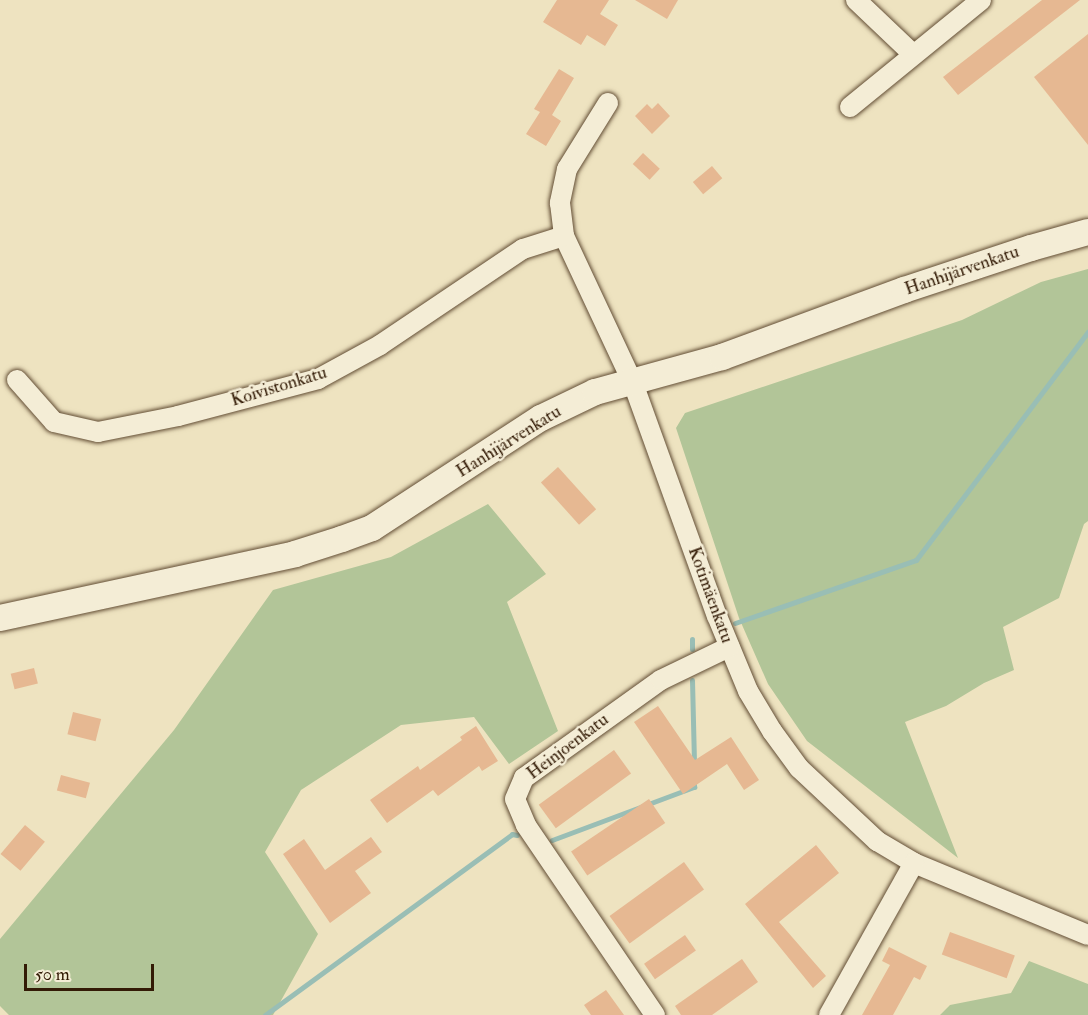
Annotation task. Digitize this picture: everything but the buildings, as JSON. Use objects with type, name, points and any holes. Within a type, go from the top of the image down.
[{"type":"street","points":[[856,0],[880,27],[913,54]]},
{"type":"street","points":[[850,107],[981,0]]},
{"type":"street","name":"Kotimäenkatu","points":[[608,103],[567,170],[560,203],[564,236],[633,383],[729,647],[748,690],[772,731],[799,768],[877,842],[914,863],[1088,936]]},
{"type":"street","name":"Hanhijärvenkatu","points":[[0,618],[295,554],[342,539],[372,528],[541,418],[595,392],[722,357],[904,290],[1031,248],[1088,232]]},
{"type":"street","name":"Koivistonkatu","points":[[17,380],[54,422],[98,432],[200,410],[318,379],[380,345],[523,249],[564,236]]},
{"type":"street","name":"Heinjoenkatu","points":[[655,1015],[526,825],[515,799],[524,778],[661,680],[729,647]]},
{"type":"street","points":[[829,1015],[914,863]]},
{"type":"green space","points":[[1088,269],[1088,521],[1084,524],[1059,598],[1003,627],[1014,670],[984,683],[946,706],[905,722],[958,858],[807,741],[768,684],[739,618],[676,428],[685,413],[962,320],[1041,282]]},
{"type":"green space","points":[[488,504],[546,574],[507,602],[558,731],[509,764],[474,717],[401,725],[301,790],[265,852],[318,934],[273,1015],[9,1015],[0,1006],[0,939],[174,730],[273,590],[391,557]]},
{"type":"green space","points":[[1029,961],[1088,984],[1088,1015],[940,1015],[950,1005],[1011,993]]},
{"type":"waterway","points":[[735,623],[916,560],[1088,332]]},
{"type":"waterway","points":[[692,639],[692,649]]},
{"type":"waterway","points":[[692,680],[694,763]]},
{"type":"waterway","points":[[552,840],[694,787],[694,781]]},
{"type":"waterway","points":[[265,1015],[512,834],[517,835]]}]
